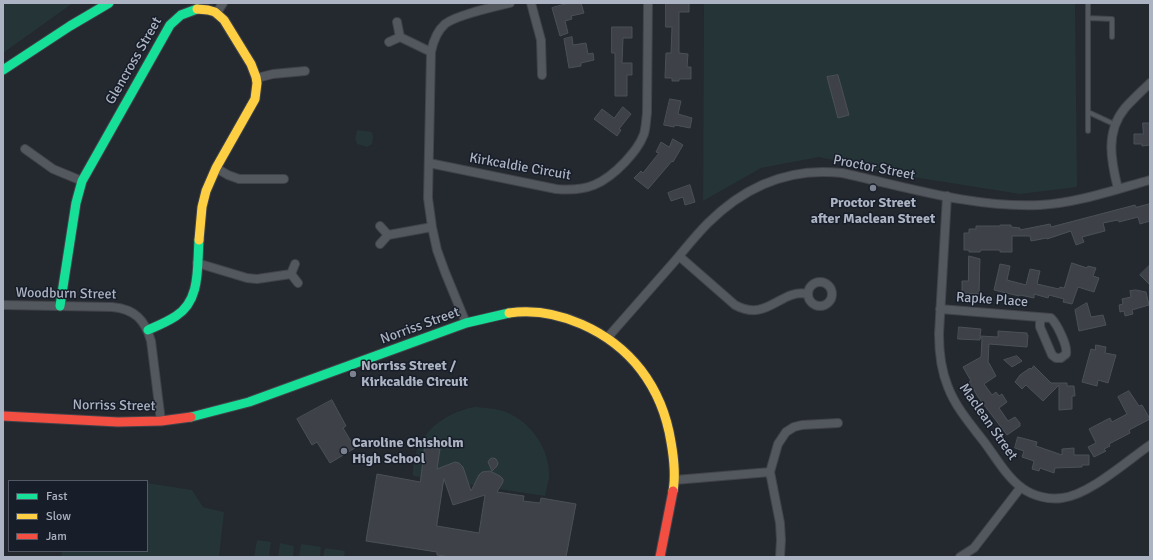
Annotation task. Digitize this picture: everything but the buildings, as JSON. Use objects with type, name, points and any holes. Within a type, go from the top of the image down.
[{"type":"street","points":[[3,70],[108,3]]},
{"type":"street","points":[[148,330],[177,316],[185,310],[191,301],[195,291],[202,207],[206,191],[216,168],[258,90],[257,78],[253,69],[227,25],[216,14],[223,3]]},
{"type":"street","points":[[466,324],[437,250],[428,198],[431,52],[437,34],[445,24],[454,18],[510,3]]},
{"type":"street","points":[[531,3],[541,40],[542,75]]},
{"type":"street","name":"Kirkcaldie Circuit","points":[[429,163],[571,191],[585,189],[599,184],[612,175],[638,147],[646,127],[648,3]]},
{"type":"street","name":"Glencross Street","points":[[60,306],[76,203],[82,181],[90,166],[174,20],[184,13],[194,9],[206,10],[216,14]]},
{"type":"street","points":[[396,22],[400,37]]},
{"type":"street","points":[[388,42],[400,37],[431,52]]},
{"type":"street","points":[[257,78],[273,74],[306,71]]},
{"type":"street","points":[[1118,189],[1112,167],[1110,149],[1113,132],[1118,118],[1125,108],[1150,83]]},
{"type":"street","points":[[25,149],[53,169],[82,181]]},
{"type":"street","points":[[216,168],[239,179],[284,179]]},
{"type":"street","name":"Proctor Street","points":[[608,337],[707,224],[737,198],[759,186],[782,177],[806,172],[842,173],[975,202],[1008,205],[1041,205],[1074,200],[1150,180]]},
{"type":"street","name":"Maclean Street","points":[[947,196],[940,309],[939,352],[942,371],[948,388],[962,411],[1008,474],[1021,487],[1041,497],[1056,499],[1077,495],[1091,487],[1150,445]]},
{"type":"street","points":[[380,226],[388,235]]},
{"type":"street","points":[[380,244],[388,235],[432,227]]},
{"type":"street","points":[[679,256],[735,305],[744,310],[754,311],[764,309],[795,294],[808,294]]},
{"type":"street","points":[[197,263],[247,278],[257,279],[291,274]]},
{"type":"street","points":[[291,274],[295,264]]},
{"type":"street","points":[[291,274],[298,283]]},
{"type":"street","name":"Woodburn Street","points":[[3,305],[123,308],[133,312],[148,330],[151,341],[161,421]]},
{"type":"street","name":"Rapke Place","points":[[940,309],[1051,318],[1055,322],[1067,350],[1066,354],[1061,358],[1056,358],[1052,355],[1040,327],[1042,318]]},
{"type":"street","name":"Norriss Street","points":[[3,416],[118,422],[161,421],[208,414],[249,402],[495,315],[518,312],[541,313],[576,321],[608,337],[636,363],[648,379],[658,397],[671,437],[675,480],[660,557]]},
{"type":"street","points":[[780,557],[780,523],[770,472],[778,444],[786,432],[794,427],[802,425],[838,423]]},
{"type":"street","points":[[675,480],[770,472]]},
{"type":"street","points":[[960,557],[974,548],[1021,487]]},
{"type":"lane","points":[[1088,3],[1088,131]]},
{"type":"lane","points":[[1088,18],[1112,19],[1112,37]]},
{"type":"lane","points":[[1088,112],[1116,125]]},
{"type":"shaded area","points":[[3,3],[73,3],[3,53]]},
{"type":"shaded area","points":[[704,3],[1075,3],[1077,187],[1020,194],[913,177],[819,157],[761,168],[703,201]]},
{"type":"shaded area","points":[[357,130],[372,132],[372,144],[367,147],[357,144],[355,139]]},
{"type":"shaded area","points":[[475,407],[495,409],[506,412],[524,423],[538,438],[547,457],[549,468],[549,478],[545,496],[413,476],[417,450],[430,430],[450,415]]},
{"type":"shaded area","points":[[148,483],[192,490],[203,507],[224,512],[219,557],[61,557],[62,552],[148,552]]},
{"type":"shaded area","points":[[257,540],[271,542],[269,557],[254,557]]},
{"type":"shaded area","points":[[280,543],[294,546],[293,557],[278,557]]},
{"type":"shaded area","points":[[301,544],[321,547],[320,557],[299,557]]},
{"type":"shaded area","points":[[325,548],[345,551],[344,557],[323,557]]},
{"type":"traffic: fast","points":[[3,70],[70,26],[109,3]]},
{"type":"traffic: fast","points":[[60,306],[76,203],[82,181],[170,25],[181,15],[197,9]]},
{"type":"traffic: fast","points":[[148,330],[176,316],[190,301],[196,282],[199,240]]},
{"type":"traffic: fast","points":[[191,417],[249,402],[466,323],[509,313]]},
{"type":"traffic: slow","points":[[197,9],[215,12],[224,20],[251,64],[257,83],[255,99],[216,168],[206,191],[202,207],[199,240]]},
{"type":"traffic: slow","points":[[509,313],[546,313],[582,324],[599,333],[629,356],[647,378],[664,414],[674,461],[673,491]]},
{"type":"traffic: jam","points":[[3,416],[118,422],[161,421],[191,417]]},
{"type":"traffic: jam","points":[[660,557],[673,491]]},
{"type":"place","name":"Proctor Street after Maclean Street","points":[[873,188]]},
{"type":"place","name":"Norriss Street / Kirkcaldie Circuit","points":[[353,374]]},
{"type":"place","name":"Caroline Chisholm High School","points":[[344,451]]}]
